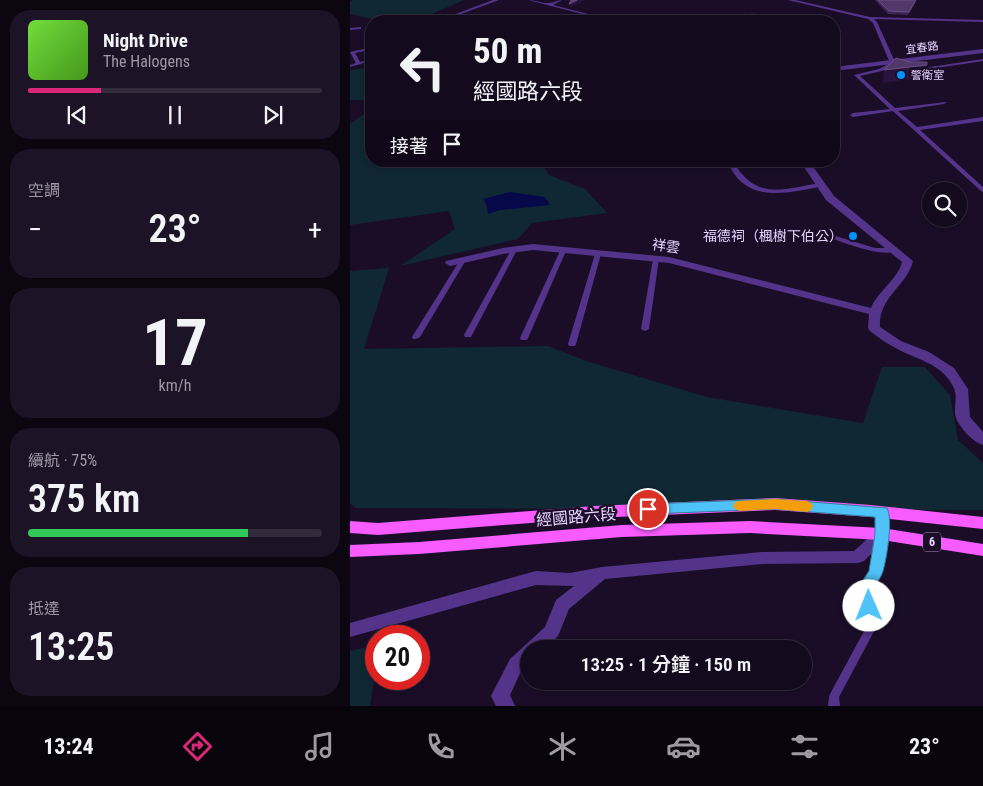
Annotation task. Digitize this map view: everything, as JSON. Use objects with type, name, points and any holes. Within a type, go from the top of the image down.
[{"type":"main road","name":"經國路六段","points":[[350,527],[378,529],[594,512],[774,504],[983,522]]},
{"type":"main road","points":[[882,512],[882,534]]},
{"type":"main road","name":"經國路六段","points":[[350,551],[419,548],[622,532],[730,528],[882,534],[983,550]]},
{"type":"street","name":"宜春路","points":[[840,68],[983,51]]},
{"type":"street","points":[[808,167],[830,198],[908,261],[906,269],[874,312],[872,321],[874,328],[897,344],[925,355],[957,380],[961,389],[963,418],[983,440]]},
{"type":"street","name":"祥雲","points":[[450,263],[533,247],[669,260],[874,312]]},
{"type":"street","points":[[350,630],[536,578],[570,580],[602,573],[762,558],[858,557],[882,534]]},
{"type":"street","points":[[542,640],[552,631],[562,605],[602,573]]},
{"type":"street","points":[[502,703],[516,664],[520,660]]},
{"type":"lane","points":[[456,15],[497,0]]},
{"type":"lane","points":[[530,0],[589,15]]},
{"type":"lane","points":[[549,5],[560,0]]},
{"type":"lane","points":[[790,0],[869,18],[983,21]]},
{"type":"lane","points":[[814,5],[823,0]]},
{"type":"lane","points":[[869,18],[875,22],[893,63],[900,67]]},
{"type":"lane","points":[[350,29],[359,28]]},
{"type":"lane","points":[[358,63],[352,52],[365,50]]},
{"type":"lane","points":[[908,72],[983,60]]},
{"type":"lane","points":[[350,66],[365,61]]},
{"type":"lane","points":[[893,63],[880,70],[856,74],[983,190]]},
{"type":"lane","points":[[853,115],[944,103]]},
{"type":"lane","points":[[916,129],[983,119]]},
{"type":"lane","points":[[732,167],[747,186],[761,191],[781,191],[819,185]]},
{"type":"lane","points":[[832,237],[875,250],[895,250]]},
{"type":"lane","points":[[468,335],[514,250]]},
{"type":"lane","points":[[524,338],[563,251]]},
{"type":"lane","points":[[572,344],[598,254]]},
{"type":"lane","points":[[645,329],[656,259]]},
{"type":"lane","points":[[416,337],[463,260]]},
{"type":"lane","points":[[834,706],[834,697],[874,622],[864,591],[876,572],[882,534]]},
{"type":"shaded area","points":[[353,0],[464,0],[430,15],[365,15],[365,17],[350,14],[350,2]]},
{"type":"shaded area","points":[[365,68],[365,100],[350,100],[350,70]]},
{"type":"shaded area","points":[[365,113],[365,167],[544,167],[549,175],[585,189],[607,213],[532,223],[518,239],[400,266],[455,229],[449,211],[350,225],[350,124]]},
{"type":"shaded area","points":[[510,192],[545,197],[550,205],[500,210],[488,214],[487,206],[483,199]]},
{"type":"shaded area","points":[[389,268],[364,349],[548,346],[586,361],[707,397],[863,423],[882,367],[925,367],[950,395],[958,440],[983,463],[983,510],[356,508],[350,503],[350,271]]},
{"type":"shaded area","points":[[365,648],[365,690],[372,690],[370,706],[350,706],[350,651]]},
{"type":"building","points":[[878,0],[916,0],[909,12],[889,11]]},
{"type":"building","points":[[896,58],[910,62],[927,62],[927,65],[884,70]]},
{"type":"slow traffic","points":[[740,506],[774,504],[807,506]]},
{"type":"place","name":"警衛室","points":[[901,75]]},
{"type":"place","name":"福德祠（楓樹下伯公）","points":[[853,236]]},
{"type":"route","points":[[648,509],[774,504],[882,512],[882,534],[876,572],[864,591],[869,606]]}]
